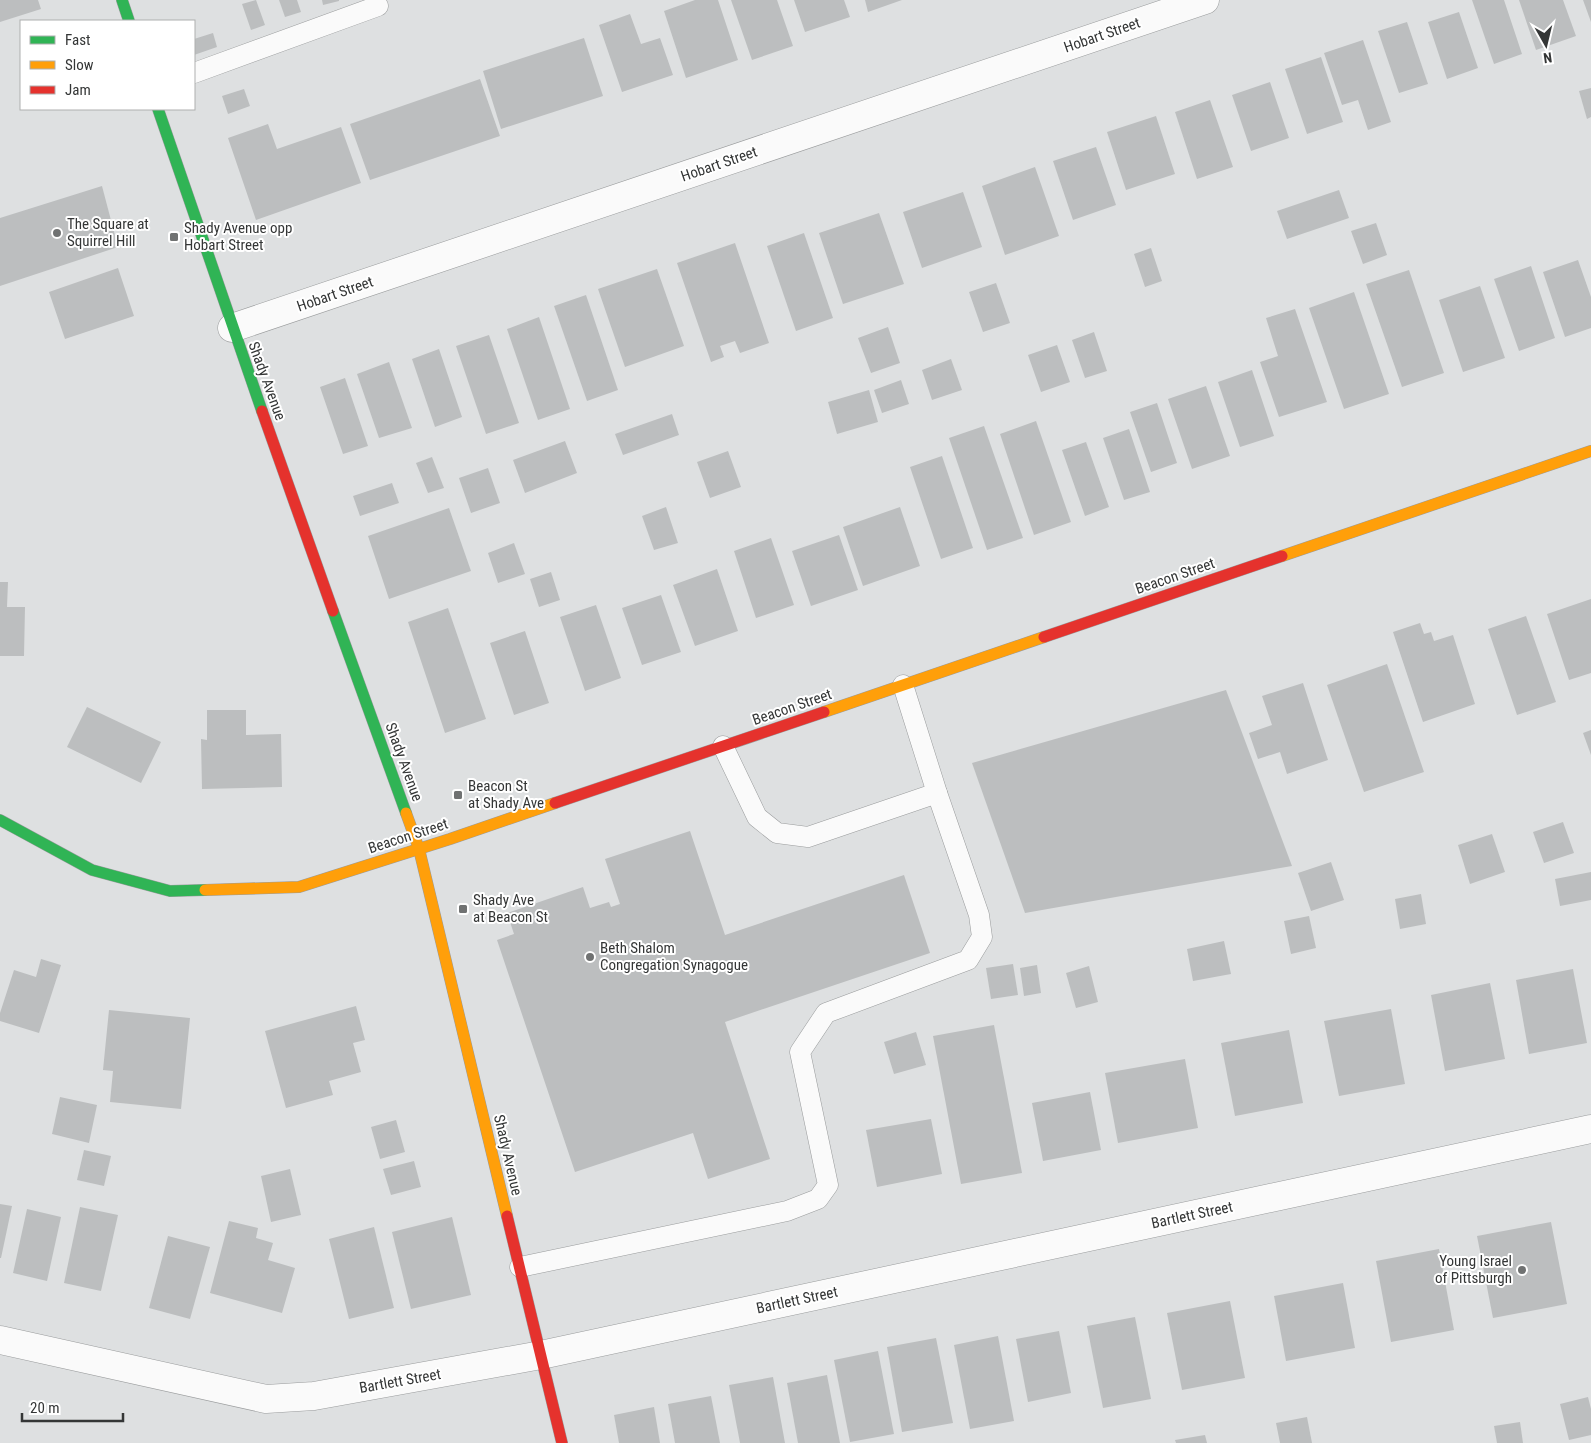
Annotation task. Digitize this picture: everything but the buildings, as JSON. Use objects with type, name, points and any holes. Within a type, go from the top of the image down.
[{"type":"main road","points":[[122,0],[129,20]]},
{"type":"main road","name":"Shady Avenue","points":[[158,110],[232,328],[419,849],[562,1443]]},
{"type":"main road","name":"Beacon Street","points":[[0,820],[92,870],[170,891],[299,887],[419,849],[1591,451]]},
{"type":"street","name":"Hobart Street","points":[[232,328],[1205,0]]},
{"type":"street","name":"Bartlett Street","points":[[0,1340],[266,1399],[314,1396],[541,1355],[1591,1129]]},
{"type":"lane","points":[[195,74],[378,6]]},
{"type":"lane","points":[[520,1268],[787,1211],[818,1200],[828,1184],[800,1052],[826,1013],[968,960],[982,938],[979,915],[937,793],[903,685]]},
{"type":"lane","points":[[722,746],[757,817],[777,833],[808,837],[937,793]]},
{"type":"traffic: fast","points":[[122,0],[129,20]]},
{"type":"traffic: fast","points":[[158,110],[262,411]]},
{"type":"traffic: fast","points":[[333,611],[406,813]]},
{"type":"traffic: fast","points":[[0,820],[92,870],[170,891],[205,890]]},
{"type":"traffic: slow","points":[[1282,556],[1591,451]]},
{"type":"traffic: slow","points":[[824,712],[1044,637]]},
{"type":"traffic: slow","points":[[205,890],[299,887],[555,803]]},
{"type":"traffic: slow","points":[[406,813],[419,849],[507,1216]]},
{"type":"traffic: jam","points":[[262,411],[333,611]]},
{"type":"traffic: jam","points":[[1044,637],[1282,556]]},
{"type":"traffic: jam","points":[[555,803],[824,712]]},
{"type":"traffic: jam","points":[[507,1216],[562,1443]]},
{"type":"place","name":"The Square at Squirrel Hill","points":[[57,233]]},
{"type":"place","name":"Shady Avenue opp Hobart Street","points":[[174,237]]},
{"type":"place","name":"Beacon St at Shady Ave","points":[[458,795]]},
{"type":"place","name":"Shady Ave at Beacon St","points":[[463,909]]},
{"type":"place","name":"Beth Shalom Congregation Synagogue","points":[[590,957]]},
{"type":"place","name":"Young Israel of Pittsburgh","points":[[1522,1270]]}]
